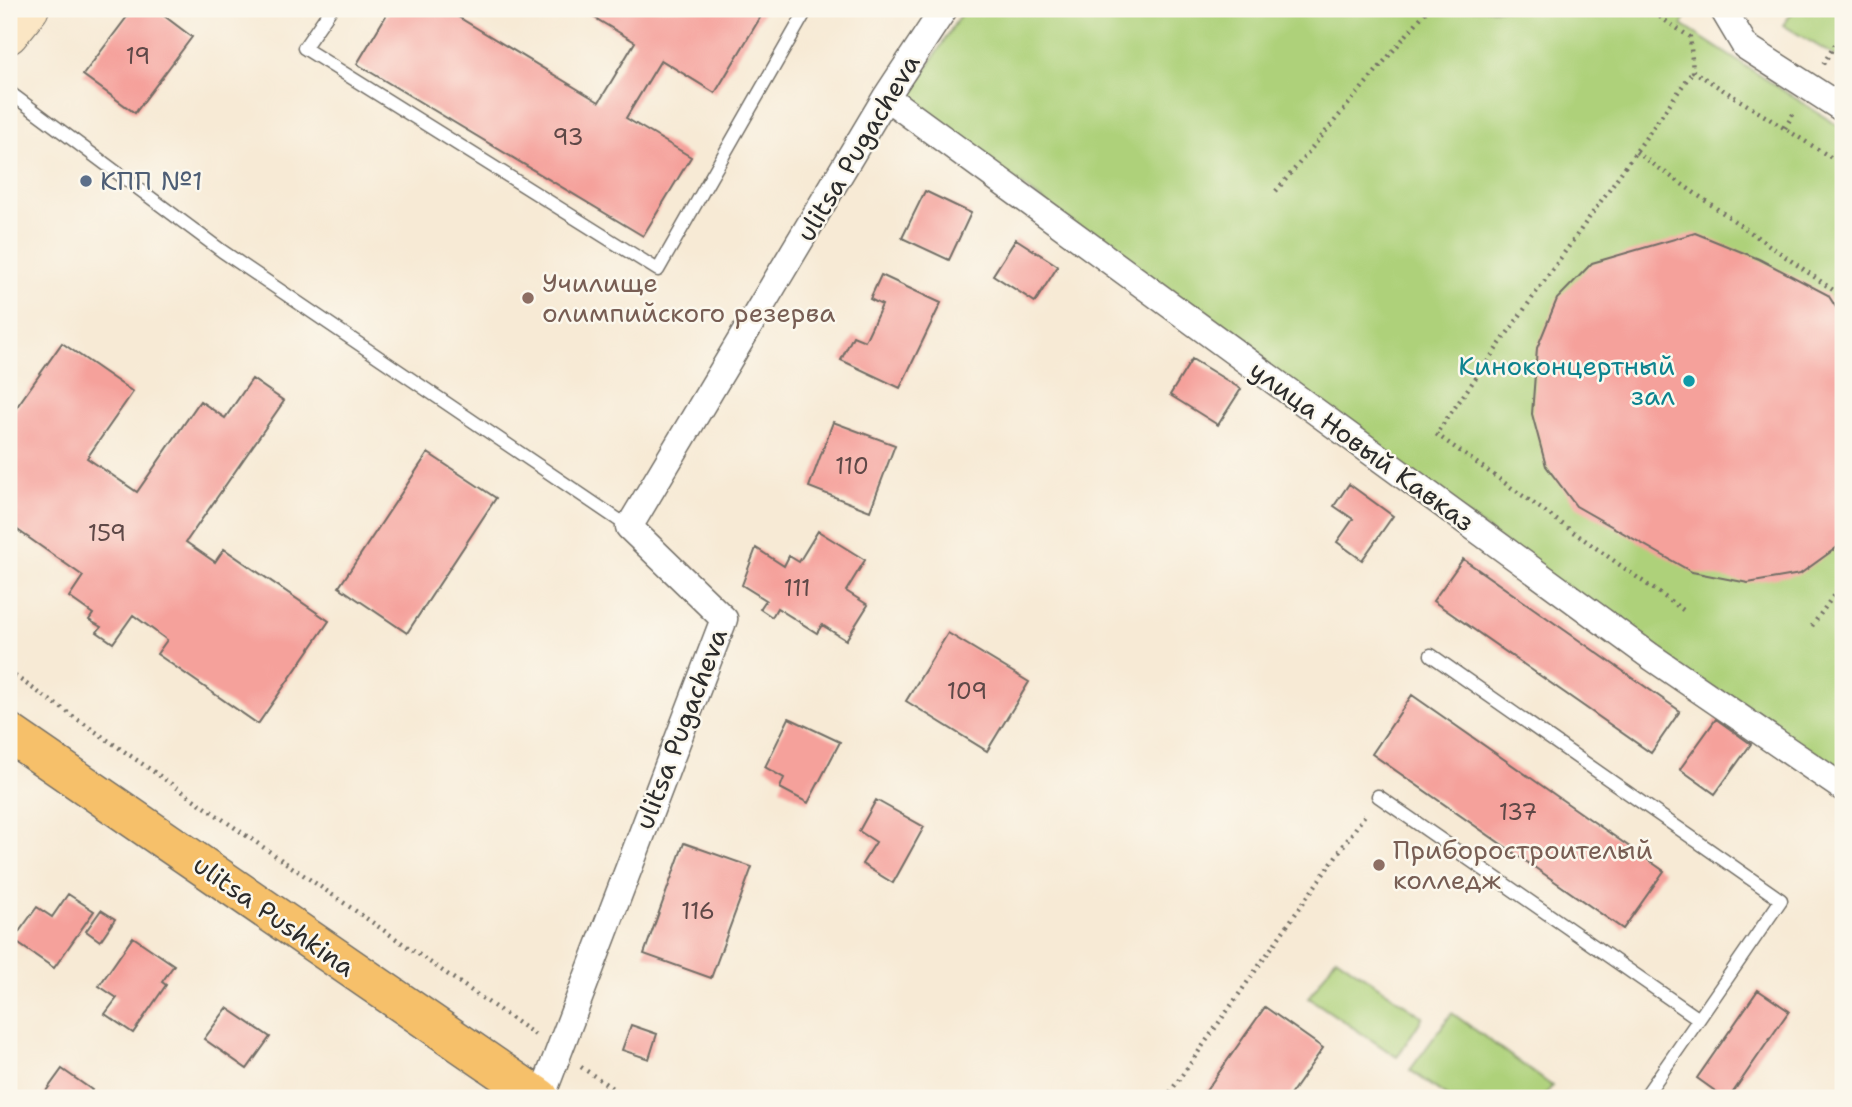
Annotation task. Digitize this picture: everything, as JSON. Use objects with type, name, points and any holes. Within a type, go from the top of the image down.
[{"type":"main road","points":[[9,35],[30,9]]},
{"type":"main road","name":"ulitsa Pushkina","points":[[9,733],[541,1098]]},
{"type":"street","name":"ulitsa Pugacheva","points":[[541,1098],[724,619],[629,527],[886,97],[944,9]]},
{"type":"street","points":[[1723,9],[1745,46],[1843,109]]},
{"type":"street","name":"улица Новый Кавказ","points":[[886,97],[1650,656],[1843,788]]},
{"type":"lane","points":[[331,9],[304,48],[657,270],[807,9]]},
{"type":"lane","points":[[9,92],[222,251],[629,527]]},
{"type":"lane","points":[[1431,655],[1782,900],[1644,1098]]},
{"type":"lane","points":[[1378,796],[1699,1019]]},
{"type":"path","points":[[1276,191],[1428,9]]},
{"type":"path","points":[[1648,9],[1690,37],[1693,71],[1436,435],[1683,610]]},
{"type":"path","points":[[1693,71],[1843,164]]},
{"type":"path","points":[[1636,152],[1843,297]]},
{"type":"path","points":[[1812,626],[1843,582]]},
{"type":"path","points":[[9,672],[627,1098]]},
{"type":"path","points":[[1166,1098],[1378,796]]},
{"type":"green space","points":[[964,9],[1690,9],[1682,25],[1843,129],[1843,780],[1651,652],[907,100]]},
{"type":"green space","points":[[1795,9],[1843,9],[1843,61],[1783,25]]},
{"type":"green space","points":[[1336,957],[1423,1017],[1397,1057],[1309,998]]},
{"type":"green space","points":[[1452,1013],[1552,1086],[1543,1098],[1449,1098],[1410,1070]]},
{"type":"building","points":[[133,9],[155,9],[192,37],[135,113],[83,75]]},
{"type":"building","points":[[390,9],[445,9],[599,102],[635,42],[580,9],[755,9],[763,13],[715,93],[661,60],[626,118],[691,157],[643,236],[357,64]]},
{"type":"building","points":[[925,191],[971,213],[949,260],[902,238]]},
{"type":"building","name":"Киноконцертный зал","points":[[1695,233],[1759,259],[1828,295],[1843,318],[1843,543],[1800,574],[1748,583],[1692,572],[1576,506],[1546,466],[1532,414],[1537,348],[1557,299],[1592,263]]},
{"type":"building","points":[[1016,239],[1058,266],[1035,302],[993,275]]},
{"type":"building","points":[[881,275],[941,303],[900,388],[841,360],[853,336],[865,341],[882,305],[870,299]]},
{"type":"building","points":[[62,343],[133,392],[87,458],[137,492],[200,401],[225,418],[252,379],[284,401],[186,542],[215,562],[224,549],[329,621],[258,724],[157,654],[167,640],[133,615],[113,643],[97,632],[101,627],[89,620],[93,614],[69,597],[83,576],[9,524],[9,414],[11,415]]},
{"type":"building","points":[[1192,359],[1241,389],[1218,425],[1170,395]]},
{"type":"building","points":[[833,422],[895,445],[870,511],[809,487]]},
{"type":"building","points":[[428,453],[496,498],[407,633],[339,587]]},
{"type":"building","points":[[1349,484],[1393,516],[1362,560],[1337,542],[1353,519],[1334,506]]},
{"type":"building","points":[[818,531],[865,560],[846,591],[868,605],[846,640],[822,625],[817,633],[777,608],[772,617],[760,609],[766,600],[742,585],[756,548],[784,566],[789,556],[799,562]]},
{"type":"building","points":[[1463,559],[1680,711],[1651,753],[1433,601]]},
{"type":"building","points":[[948,633],[1029,682],[987,751],[906,701]]},
{"type":"building","points":[[1412,695],[1664,871],[1623,929],[1372,754]]},
{"type":"building","points":[[789,718],[840,742],[808,803],[780,788],[784,778],[765,767]]},
{"type":"building","points":[[1716,719],[1751,744],[1715,794],[1680,769]]},
{"type":"building","points":[[876,800],[924,827],[893,883],[862,864],[876,842],[859,831]]},
{"type":"building","points":[[684,843],[752,867],[711,978],[644,954]]},
{"type":"building","points":[[68,894],[94,911],[54,968],[13,940],[37,907],[52,917]]},
{"type":"building","points":[[101,910],[115,919],[100,941],[86,931]]},
{"type":"building","points":[[133,937],[174,965],[162,982],[166,985],[133,1033],[105,1014],[117,998],[99,986]]},
{"type":"building","points":[[1758,990],[1789,1011],[1729,1098],[1725,1098],[1697,1078]]},
{"type":"building","points":[[1265,1007],[1323,1048],[1288,1098],[1201,1098]]},
{"type":"building","points":[[227,1008],[270,1037],[247,1069],[204,1039]]},
{"type":"building","points":[[631,1025],[657,1034],[649,1059],[622,1050]]},
{"type":"building","points":[[62,1069],[92,1090],[87,1098],[41,1098]]},
{"type":"place","name":"КПП №1","points":[[86,181]]},
{"type":"place","name":"Училище олимпийского резерва","points":[[528,298]]},
{"type":"place","name":"Киноконцертный зал","points":[[1689,381]]},
{"type":"place","name":"Приборостроителый колледж","points":[[1379,865]]}]
